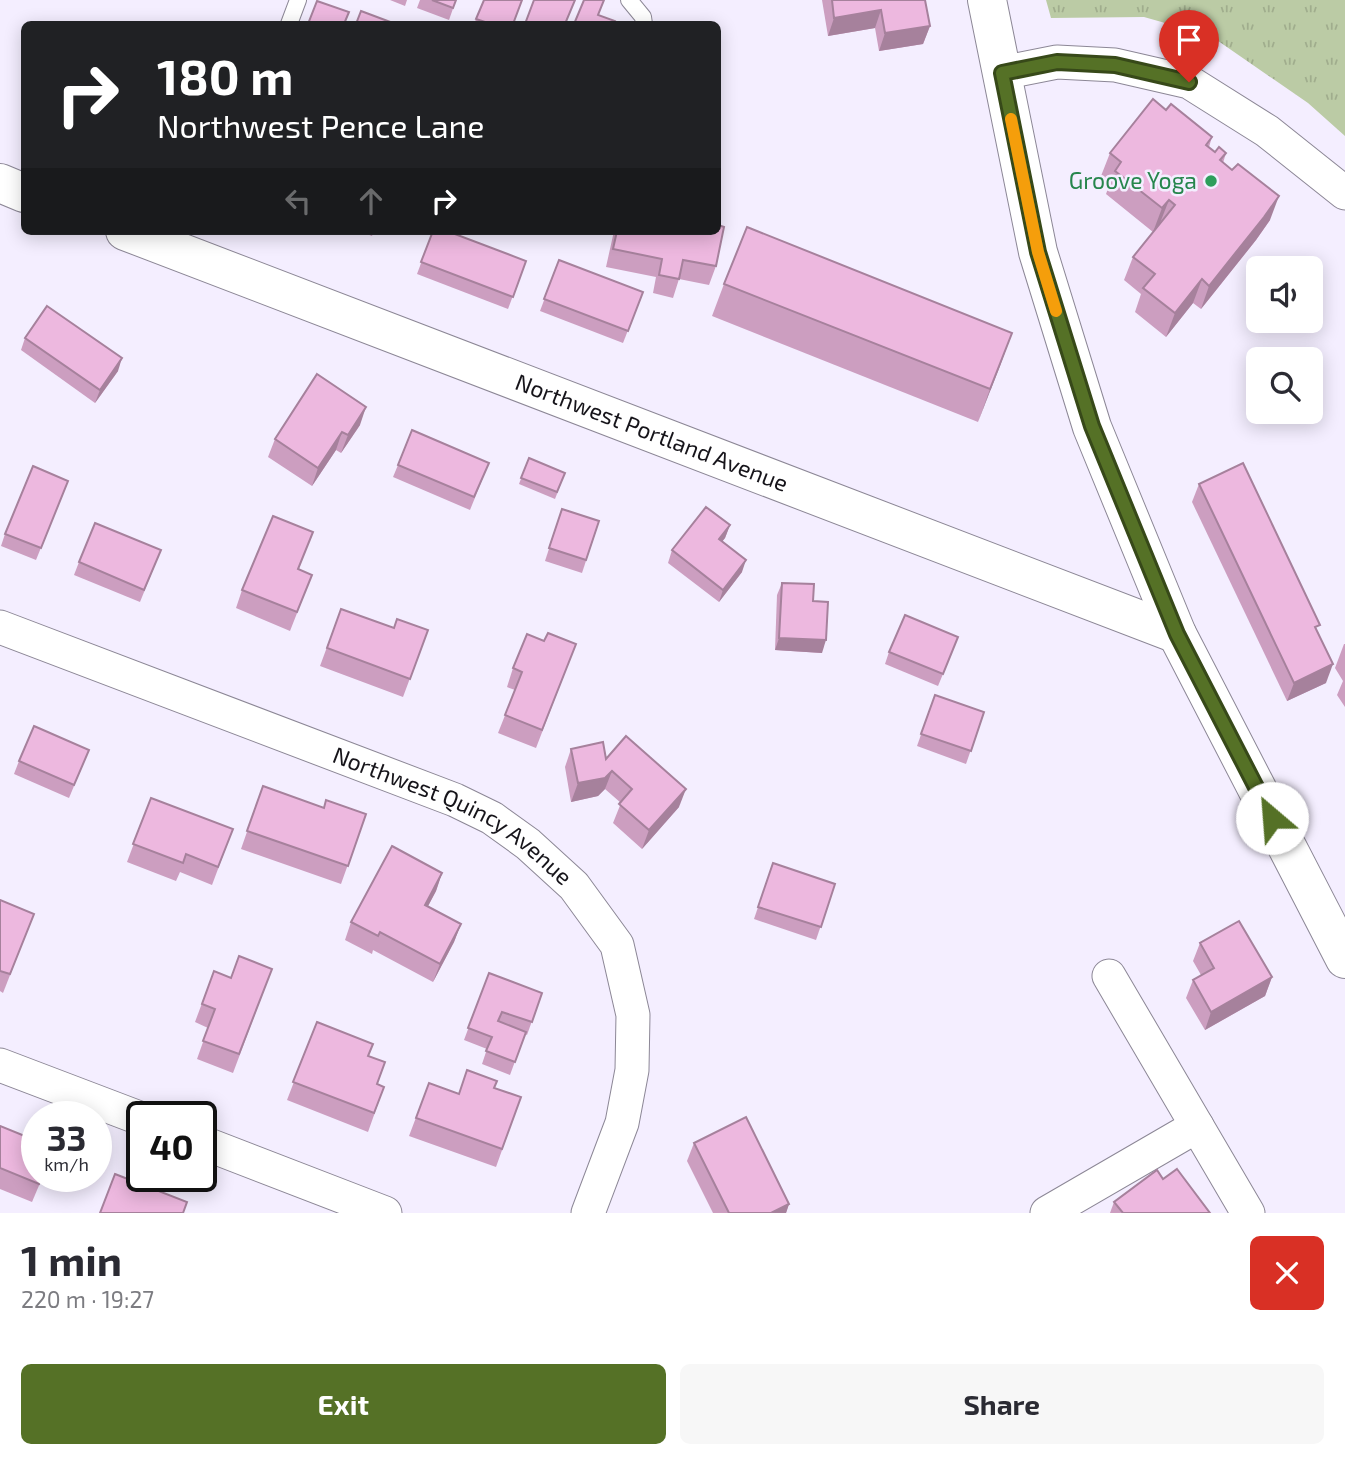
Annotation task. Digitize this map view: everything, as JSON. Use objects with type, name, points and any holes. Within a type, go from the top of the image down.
[{"type":"street","points":[[987,0],[1038,252],[1092,426],[1177,634],[1345,959]]},
{"type":"street","points":[[1002,73],[1057,62],[1080,63],[1115,65],[1189,82],[1267,131],[1345,192]]},
{"type":"street","points":[[0,183],[21,191]]},
{"type":"street","name":"Northwest Portland Avenue","points":[[135,235],[1177,634]]},
{"type":"street","name":"Northwest Quincy Avenue","points":[[0,627],[455,800],[501,824],[528,844],[574,886],[617,945],[633,1015],[632,1070],[622,1123],[588,1213]]},
{"type":"street","points":[[1109,976],[1248,1213]]},
{"type":"street","points":[[0,1065],[126,1113]]},
{"type":"street","points":[[1047,1213],[1197,1126]]},
{"type":"street","points":[[217,1148],[385,1213]]},
{"type":"lane","points":[[290,21],[298,0]]},
{"type":"lane","points":[[629,0],[644,21]]},
{"type":"green space","points":[[1046,0],[1345,0],[1345,136],[1308,103],[1211,36],[1144,17],[1051,18]]},
{"type":"building","points":[[432,0],[456,0],[453,8]]},
{"type":"building","points":[[484,0],[522,0],[514,21],[476,19]]},
{"type":"building","points":[[534,0],[575,0],[566,21],[526,21]]},
{"type":"building","points":[[584,0],[604,0],[598,15],[615,21],[575,21]]},
{"type":"building","points":[[832,0],[925,0],[930,26],[885,33],[881,10],[834,18]]},
{"type":"building","points":[[317,1],[349,12],[345,21],[309,21]]},
{"type":"building","points":[[361,11],[388,21],[357,21]]},
{"type":"building","points":[[1153,99],[1166,110],[1171,104],[1212,137],[1206,145],[1215,152],[1219,147],[1226,153],[1220,160],[1232,170],[1238,164],[1279,196],[1209,286],[1202,279],[1175,313],[1143,288],[1155,274],[1133,257],[1175,205],[1169,200],[1162,208],[1115,171],[1121,162],[1110,153]]},
{"type":"building","points":[[721,226],[724,227],[716,266],[683,260],[679,279],[659,275],[662,259],[613,249],[616,235],[721,235]]},
{"type":"building","points":[[747,227],[1012,333],[990,389],[724,284]]},
{"type":"building","points":[[431,235],[458,235],[526,261],[513,297],[421,262]]},
{"type":"building","points":[[559,260],[643,292],[628,331],[544,299]]},
{"type":"building","points":[[47,306],[122,358],[100,390],[25,338]]},
{"type":"building","points":[[317,374],[366,407],[348,435],[342,432],[318,468],[275,439]]},
{"type":"building","points":[[412,430],[489,463],[474,497],[398,465]]},
{"type":"building","points":[[529,458],[565,473],[557,492],[521,478]]},
{"type":"building","points":[[1243,463],[1320,625],[1315,627],[1333,664],[1294,683],[1199,484]]},
{"type":"building","points":[[33,466],[68,481],[41,548],[5,534]]},
{"type":"building","points":[[706,507],[730,525],[719,539],[746,560],[723,590],[672,550]]},
{"type":"building","points":[[562,509],[599,521],[586,560],[549,548]]},
{"type":"building","points":[[273,516],[313,532],[298,569],[312,575],[297,612],[242,590]]},
{"type":"building","points":[[95,523],[161,550],[144,590],[79,562]]},
{"type":"building","points":[[782,583],[814,584],[813,601],[828,602],[826,640],[779,638]]},
{"type":"building","points":[[341,609],[394,628],[397,619],[428,630],[410,679],[327,648]]},
{"type":"building","points":[[905,615],[958,637],[943,674],[889,652]]},
{"type":"building","points":[[548,633],[576,644],[542,730],[505,715],[522,672],[513,668],[527,634],[544,641]]},
{"type":"building","points":[[935,695],[984,712],[971,751],[921,734]]},
{"type":"building","points":[[34,726],[89,750],[74,785],[19,761]]},
{"type":"building","points":[[626,736],[686,789],[649,830],[619,804],[632,789],[612,771],[605,778],[578,783],[571,749],[603,742],[606,759]]},
{"type":"building","points":[[263,786],[324,808],[326,800],[366,814],[348,866],[247,831]]},
{"type":"building","points":[[151,798],[233,829],[218,867],[186,854],[183,863],[133,844]]},
{"type":"building","points":[[392,846],[442,873],[425,905],[461,924],[440,964],[380,932],[378,936],[351,922]]},
{"type":"building","points":[[773,863],[835,884],[821,927],[758,907]]},
{"type":"building","points":[[0,900],[34,914],[10,974],[0,971]]},
{"type":"building","points":[[1239,921],[1272,977],[1211,1012],[1193,980],[1214,968],[1200,943]]},
{"type":"building","points":[[239,956],[272,969],[239,1054],[203,1041],[215,1009],[202,1004],[214,971],[231,978]]},
{"type":"building","points":[[489,973],[542,993],[532,1022],[502,1012],[498,1021],[526,1032],[515,1062],[486,1051],[492,1037],[468,1028]]},
{"type":"building","points":[[317,1022],[373,1044],[368,1056],[385,1062],[377,1084],[384,1087],[374,1113],[293,1082]]},
{"type":"building","points":[[467,1070],[497,1081],[494,1088],[521,1097],[502,1149],[416,1118],[429,1083],[459,1094]]},
{"type":"building","points":[[746,1117],[789,1204],[771,1213],[729,1213],[694,1143]]},
{"type":"building","points":[[0,1126],[21,1135],[21,1177],[0,1168]]},
{"type":"building","points":[[1177,1169],[1210,1213],[1123,1213],[1114,1202],[1157,1170],[1163,1179]]},
{"type":"building","points":[[115,1174],[126,1178],[126,1192],[161,1192],[187,1202],[183,1213],[100,1213],[108,1192],[112,1192]]},
{"type":"slow traffic","points":[[1011,119],[1038,252],[1056,311]]},
{"type":"place","name":"Groove Yoga","points":[[1211,181]]},
{"type":"route","points":[[1189,82],[1115,65],[1057,62],[1002,73],[1038,252],[1092,426],[1177,634],[1272,818]]}]
